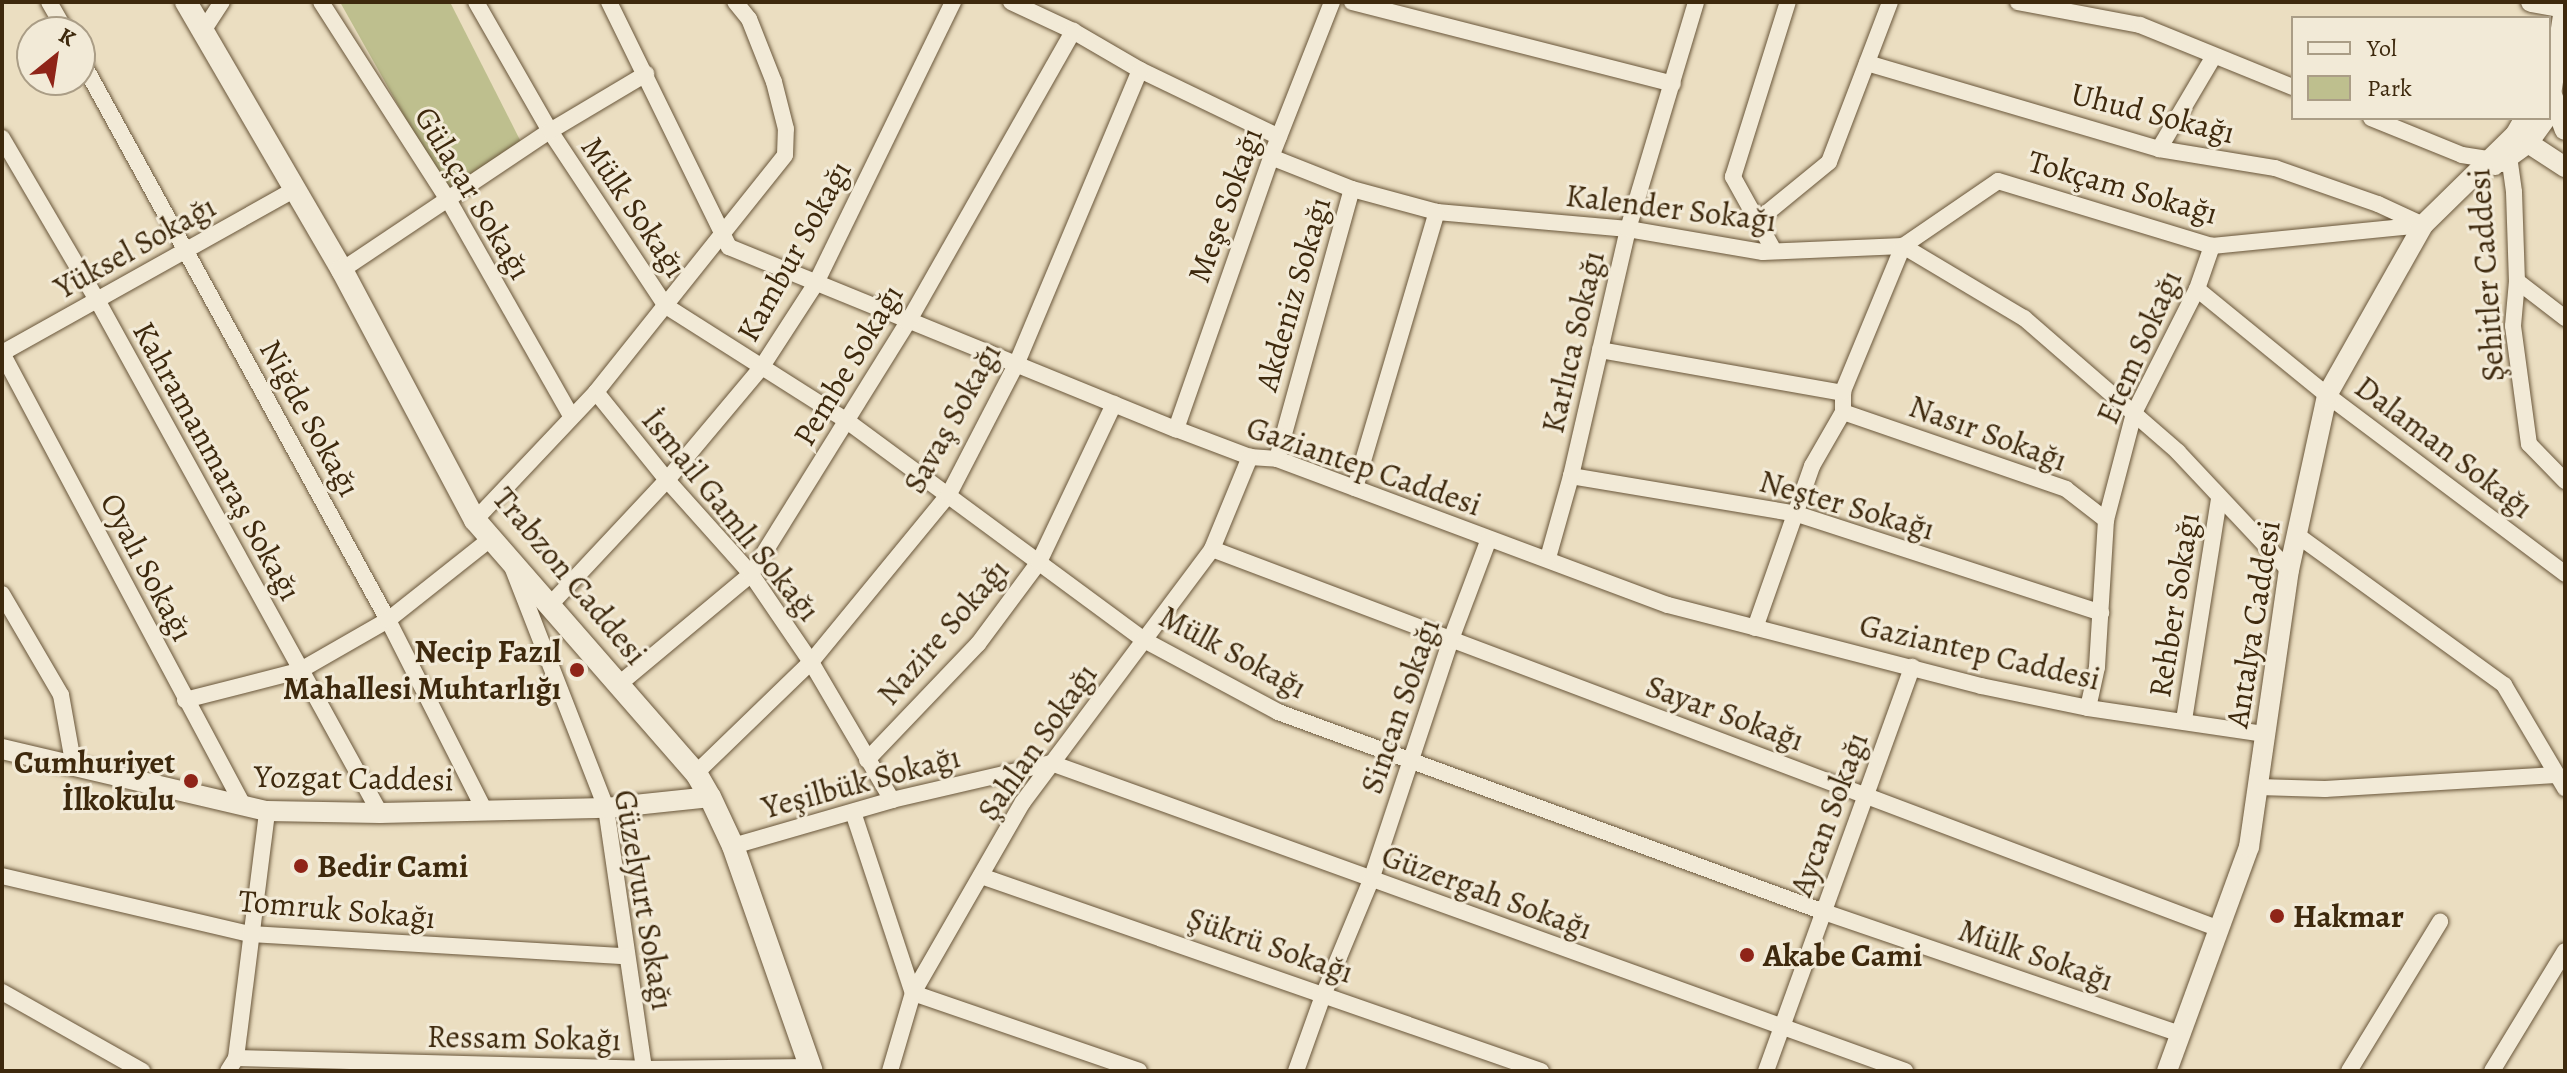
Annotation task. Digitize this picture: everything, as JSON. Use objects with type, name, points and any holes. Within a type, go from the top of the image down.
[{"type":"main road","name":"Trabzon Caddesi","points":[[186,2],[342,270],[475,520],[489,540],[696,773],[733,846],[812,1069]]},
{"type":"street","points":[[203,31],[222,2]]},
{"type":"street","name":"Gülaçar Sokağı","points":[[321,2],[449,201],[571,416]]},
{"type":"street","name":"Mülk Sokağı","points":[[476,2],[550,131],[666,306],[847,421],[1144,640],[1278,712],[1824,912],[2181,1034]]},
{"type":"street","name":"Gaziantep Caddesi","points":[[609,2],[729,247],[815,285],[1176,429],[1250,457],[1277,459],[1668,605],[2088,708],[2265,734]]},
{"type":"street","points":[[475,520],[596,392],[785,155],[786,129],[774,82],[749,19],[735,2]]},
{"type":"street","name":"Kambur Sokağı","points":[[548,607],[667,480],[761,368],[815,285],[953,2]]},
{"type":"street","points":[[1011,2],[1073,31],[1140,70],[1279,137]]},
{"type":"street","name":"Meşe Sokağı","points":[[1176,429],[1271,157],[1332,2]]},
{"type":"street","points":[[1352,2],[1673,84]]},
{"type":"street","name":"Karlıca Sokağı","points":[[1548,558],[1571,476],[1628,229],[1696,2]]},
{"type":"street","points":[[1774,251],[1733,177],[1788,2]]},
{"type":"street","points":[[1757,221],[1829,162],[1890,2]]},
{"type":"street","points":[[2018,2],[2140,25],[2291,86]]},
{"type":"street","points":[[2551,69],[2553,6]]},
{"type":"street","name":"Pembe Sokağı","points":[[618,685],[751,574],[908,322],[1073,31]]},
{"type":"street","points":[[2159,149],[2214,56]]},
{"type":"street","name":"Uhud Sokağı","points":[[1867,63],[2159,149],[2275,168],[2378,204],[2423,225]]},
{"type":"street","name":"Savaş Sokağı","points":[[696,773],[811,662],[949,494],[1016,365],[1140,70]]},
{"type":"street","points":[[342,270],[550,131],[646,74]]},
{"type":"street","name":"Niğde Sokağı","points":[[96,87],[388,620],[484,809]]},
{"type":"street","points":[[2551,103],[2565,130]]},
{"type":"street","points":[[2376,120],[2462,155],[2517,140],[2565,152]]},
{"type":"street","name":"Kahramanmaraş Sokağı","points":[[2,138],[96,298],[380,813]]},
{"type":"street","points":[[2517,140],[2565,167]]},
{"type":"street","name":"Antalya Caddesi","points":[[2167,1071],[2249,847],[2289,570],[2327,395],[2423,225],[2440,205],[2462,195],[2517,140]]},
{"type":"street","name":"Şehitler Caddesi","points":[[2517,140],[2517,281],[2513,326],[2529,444],[2565,481]]},
{"type":"street","name":"Kalender Sokağı","points":[[1271,157],[1352,189],[1437,212],[1628,229],[1774,251],[1903,246]]},
{"type":"street","name":"Tokçam Sokağı","points":[[1903,246],[1998,181],[2212,246],[2423,225]]},
{"type":"street","name":"Akdeniz Sokağı","points":[[1277,459],[1352,189]]},
{"type":"street","name":"Yüksel Sokağı","points":[[2,353],[96,298],[188,252],[294,190]]},
{"type":"street","points":[[1355,488],[1437,212]]},
{"type":"street","points":[[1755,628],[1812,466],[1843,412],[1843,393],[1903,246],[2024,318],[2178,452],[2289,570]]},
{"type":"street","name":"Etem Sokağı","points":[[2088,708],[2097,667],[2106,520],[2134,413],[2197,289],[2212,246]]},
{"type":"street","points":[[2517,281],[2565,318]]},
{"type":"street","name":"Dalaman Sokağı","points":[[2197,289],[2327,395],[2565,574]]},
{"type":"street","points":[[1600,350],[1843,393]]},
{"type":"street","name":"Oyalı Sokağı","points":[[2,353],[244,807]]},
{"type":"street","name":"İsmail Gamlı Sokağı","points":[[596,392],[667,480],[751,574],[811,662],[892,800]]},
{"type":"street","name":"Nazire Sokağı","points":[[867,760],[978,644],[1039,562],[1114,404]]},
{"type":"street","name":"Nasır Sokağı","points":[[1843,412],[2066,489],[2106,520]]},
{"type":"street","name":"Şahlan Sokağı","points":[[890,1071],[913,993],[1023,802],[1212,549],[1250,457]]},
{"type":"street","name":"Neşter Sokağı","points":[[1571,476],[1797,514],[2101,613]]},
{"type":"street","name":"Rehber Sokağı","points":[[2184,720],[2219,498]]},
{"type":"street","points":[[2258,787],[2325,789],[2561,782],[2504,685],[2297,535]]},
{"type":"street","name":"Sincan Sokağı","points":[[1296,1071],[1324,993],[1371,880],[1450,642],[1489,539]]},
{"type":"street","points":[[185,700],[299,671],[388,620],[489,540]]},
{"type":"street","name":"Sayar Sokağı","points":[[1212,549],[1450,642],[2219,929]]},
{"type":"street","name":"Güzelyurt Sokağı","points":[[511,564],[606,808],[625,956],[644,1069]]},
{"type":"street","points":[[2,594],[61,695],[74,767]]},
{"type":"street","name":"Aycan Sokağı","points":[[1766,1071],[1912,667]]},
{"type":"street","name":"Yozgat Caddesi","points":[[2,749],[267,811],[380,813],[606,808],[710,797]]},
{"type":"street","name":"Yeşilbük Sokağı","points":[[733,846],[892,800],[1051,763]]},
{"type":"street","name":"Güzergah Sokağı","points":[[1051,763],[1905,1071]]},
{"type":"street","points":[[232,1065],[267,811]]},
{"type":"street","points":[[853,812],[913,993],[1139,1071]]},
{"type":"street","name":"Tomruk Sokağı","points":[[2,876],[250,934],[625,956]]},
{"type":"street","name":"Şükrü Sokağı","points":[[981,876],[1541,1071]]},
{"type":"street","points":[[2349,1071],[2440,922]]},
{"type":"street","points":[[2492,1071],[2565,951]]},
{"type":"street","points":[[2,992],[142,1071]]},
{"type":"street","name":"Ressam Sokağı","points":[[232,1065],[812,1069]]},
{"type":"green space","points":[[340,2],[450,2],[521,142],[447,192]]},
{"type":"place","name":"Necip Fazıl Mahallesi Muhtarlığı","points":[[577,670]]},
{"type":"place","name":"Cumhuriyet İlkokulu","points":[[191,781]]},
{"type":"place","name":"Bedir Cami","points":[[301,866]]},
{"type":"place","name":"Hakmar","points":[[2277,916]]},
{"type":"place","name":"Akabe Cami","points":[[1747,955]]}]
